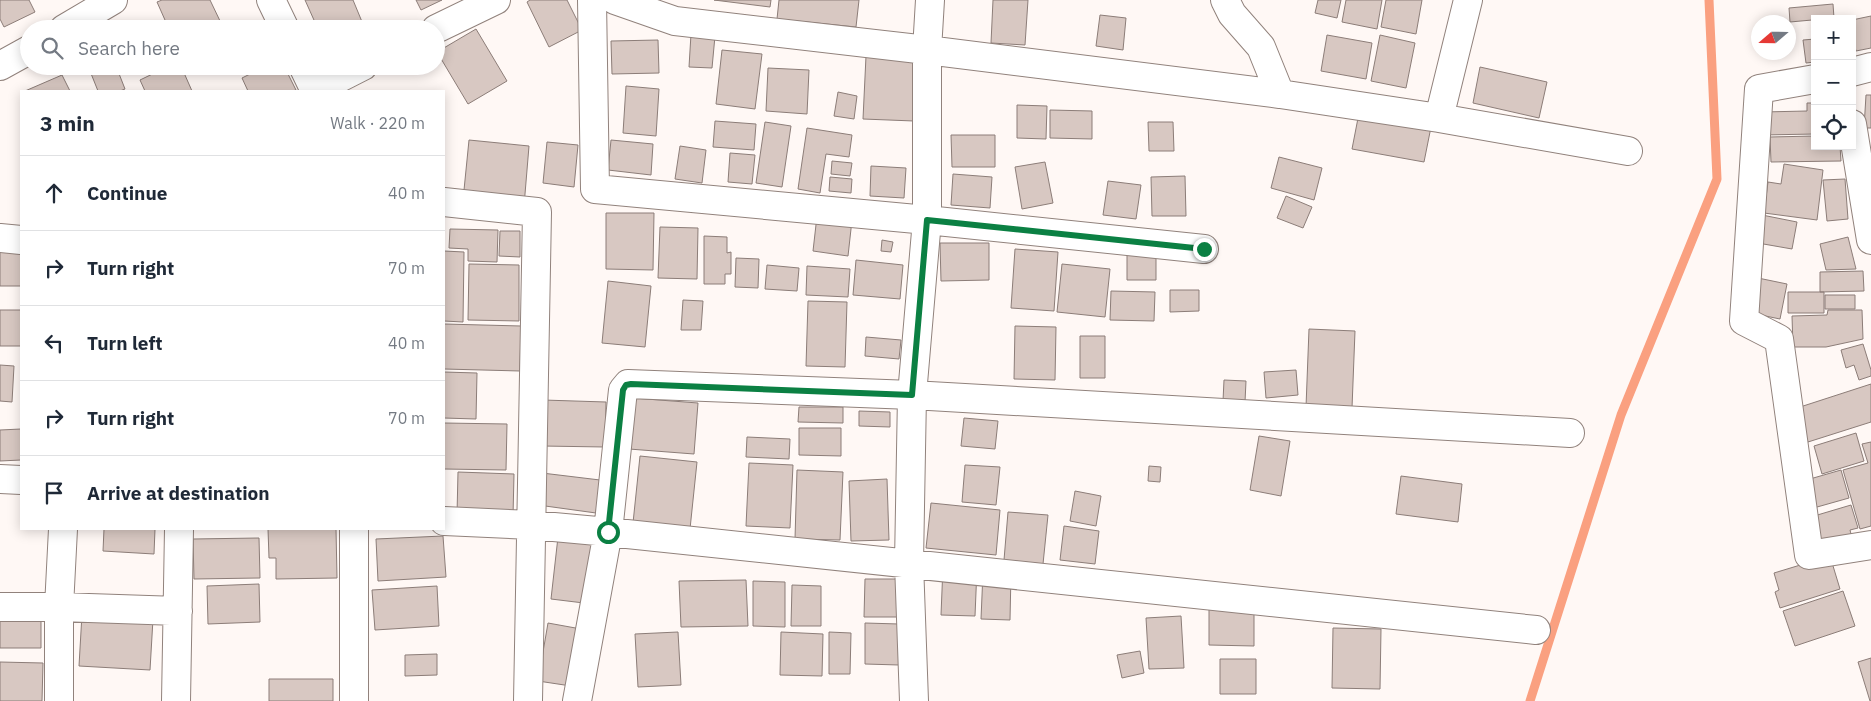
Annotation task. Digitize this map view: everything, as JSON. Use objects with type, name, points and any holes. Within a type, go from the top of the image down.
[{"type":"street","points":[[79,20],[113,0]]},
{"type":"street","points":[[271,0],[281,20]]},
{"type":"street","points":[[445,25],[496,0]]},
{"type":"street","points":[[592,0],[594,189],[927,220],[1204,249]]},
{"type":"street","points":[[615,0],[675,21],[1280,94],[1439,118],[1628,150]]},
{"type":"street","points":[[914,701],[909,563],[912,395],[927,220],[927,50],[930,0]]},
{"type":"street","points":[[1225,0],[1232,14],[1261,47],[1280,94]]},
{"type":"street","points":[[1439,118],[1468,0]]},
{"type":"street","points":[[0,66],[20,55]]},
{"type":"street","points":[[1856,71],[1871,67]]},
{"type":"street","points":[[307,75],[315,90]]},
{"type":"street","points":[[317,90],[346,75]]},
{"type":"street","points":[[1811,80],[1759,89],[1744,321],[1780,339],[1809,555],[1871,545]]},
{"type":"street","points":[[1856,148],[1871,240]]},
{"type":"street","points":[[445,202],[537,212],[528,701]]},
{"type":"street","points":[[0,238],[20,240]]},
{"type":"street","points":[[577,701],[608,532],[623,390],[626,385],[912,395],[1570,433]]},
{"type":"street","points":[[0,479],[20,480]]},
{"type":"street","points":[[445,521],[532,525],[608,532],[1536,630]]},
{"type":"street","points":[[59,701],[59,606],[63,530]]},
{"type":"street","points":[[176,701],[179,530]]},
{"type":"street","points":[[354,530],[354,701]]},
{"type":"street","points":[[0,607],[59,606],[178,611]]},
{"type":"building","points":[[0,0],[29,0],[35,12],[4,27],[0,19]]},
{"type":"building","points":[[162,0],[210,0],[220,20],[165,20],[157,2]]},
{"type":"building","points":[[305,0],[353,0],[361,20],[314,20]]},
{"type":"building","points":[[416,0],[442,0],[421,10]]},
{"type":"building","points":[[530,0],[567,0],[582,30],[549,47],[527,2]]},
{"type":"building","points":[[714,0],[771,0],[770,7]]},
{"type":"building","points":[[779,0],[859,0],[856,27],[777,19]]},
{"type":"building","points":[[993,0],[1028,0],[1025,45],[991,43]]},
{"type":"building","points":[[1318,0],[1341,0],[1337,18],[1315,13]]},
{"type":"building","points":[[1346,0],[1382,0],[1377,29],[1342,22]]},
{"type":"building","points":[[1386,0],[1422,0],[1416,34],[1381,27]]},
{"type":"building","points":[[1833,4],[1834,15],[1811,15],[1811,20],[1796,21],[1796,15],[1790,15],[1789,8]]},
{"type":"building","points":[[1100,15],[1126,18],[1123,50],[1096,46]]},
{"type":"building","points":[[1871,16],[1871,48],[1856,51],[1856,19]]},
{"type":"building","points":[[476,29],[507,81],[468,104],[445,65],[445,47]]},
{"type":"building","points":[[691,34],[715,36],[712,68],[689,67]]},
{"type":"building","points":[[1327,35],[1372,43],[1366,79],[1321,71]]},
{"type":"building","points":[[1380,35],[1415,43],[1406,88],[1371,81]]},
{"type":"building","points":[[1811,39],[1811,62],[1806,63],[1803,40]]},
{"type":"building","points":[[658,40],[659,73],[612,74],[611,41]]},
{"type":"building","points":[[722,50],[762,54],[755,109],[716,104]]},
{"type":"building","points":[[866,56],[917,58],[914,121],[863,119]]},
{"type":"building","points":[[1480,67],[1547,82],[1539,118],[1473,103]]},
{"type":"building","points":[[768,68],[809,70],[807,114],[766,111]]},
{"type":"building","points":[[62,75],[70,90],[27,90]]},
{"type":"building","points":[[92,75],[120,75],[125,89],[122,90],[98,90]]},
{"type":"building","points":[[150,75],[185,75],[192,90],[145,90],[140,80]]},
{"type":"building","points":[[248,75],[288,75],[296,90],[248,90],[242,78]]},
{"type":"building","points":[[626,86],[659,89],[656,136],[623,133]]},
{"type":"building","points":[[838,92],[857,96],[854,119],[834,116]]},
{"type":"building","points":[[1866,95],[1871,95],[1871,128],[1864,128]]},
{"type":"building","points":[[1807,103],[1811,103],[1811,134],[1763,135],[1763,112],[1807,111]]},
{"type":"building","points":[[1017,105],[1047,106],[1046,139],[1017,138]]},
{"type":"building","points":[[1050,110],[1092,111],[1092,139],[1050,138]]},
{"type":"building","points":[[1359,113],[1431,127],[1424,162],[1352,149]]},
{"type":"building","points":[[715,121],[756,124],[754,150],[713,147]]},
{"type":"building","points":[[765,122],[791,126],[782,187],[756,183]]},
{"type":"building","points":[[1148,122],[1173,122],[1174,151],[1149,151]]},
{"type":"building","points":[[807,128],[852,135],[849,157],[826,154],[820,193],[798,189]]},
{"type":"building","points":[[951,135],[995,135],[995,167],[952,167]]},
{"type":"building","points":[[1811,136],[1811,150],[1840,150],[1841,161],[1771,162],[1770,137]]},
{"type":"building","points":[[469,140],[529,146],[524,206],[463,200]]},
{"type":"building","points":[[611,140],[653,144],[651,175],[608,170]]},
{"type":"building","points":[[547,142],[578,145],[574,187],[543,183]]},
{"type":"building","points":[[680,146],[706,150],[702,183],[675,179]]},
{"type":"building","points":[[730,153],[755,155],[752,184],[728,182]]},
{"type":"building","points":[[1279,157],[1322,168],[1314,200],[1271,188]]},
{"type":"building","points":[[832,161],[852,163],[850,176],[831,174]]},
{"type":"building","points":[[1045,162],[1053,203],[1022,209],[1015,167]]},
{"type":"building","points":[[1784,164],[1823,170],[1817,220],[1764,213],[1768,182],[1781,184]]},
{"type":"building","points":[[871,166],[906,168],[904,198],[870,196]]},
{"type":"building","points":[[953,174],[992,177],[990,208],[951,205]]},
{"type":"building","points":[[1185,176],[1186,216],[1152,216],[1151,177]]},
{"type":"building","points":[[830,177],[852,179],[851,193],[829,191]]},
{"type":"building","points":[[1845,179],[1848,219],[1827,221],[1823,180]]},
{"type":"building","points":[[1108,181],[1141,185],[1136,219],[1103,215]]},
{"type":"building","points":[[1286,196],[1312,207],[1303,228],[1277,218]]},
{"type":"building","points":[[606,213],[654,213],[653,270],[606,269]]},
{"type":"building","points":[[1757,214],[1797,222],[1792,249],[1752,242]]},
{"type":"building","points":[[817,216],[852,220],[848,256],[813,251]]},
{"type":"building","points":[[660,227],[698,228],[697,279],[658,278]]},
{"type":"building","points":[[450,229],[498,230],[497,262],[468,261],[468,249],[449,248]]},
{"type":"building","points":[[500,231],[520,231],[520,257],[499,256]]},
{"type":"building","points":[[704,236],[727,237],[727,253],[731,252],[731,274],[725,274],[725,284],[704,284]]},
{"type":"building","points":[[1848,237],[1856,269],[1826,270],[1820,244]]},
{"type":"building","points":[[882,240],[893,242],[891,252],[881,251]]},
{"type":"building","points":[[0,242],[20,242],[20,286],[0,286]]},
{"type":"building","points":[[940,243],[989,243],[989,280],[941,281]]},
{"type":"building","points":[[1127,245],[1156,245],[1156,280],[1127,280]]},
{"type":"building","points":[[1015,249],[1058,252],[1054,311],[1011,308]]},
{"type":"building","points":[[445,251],[464,252],[463,322],[445,321]]},
{"type":"building","points":[[736,258],[759,259],[758,288],[735,287]]},
{"type":"building","points":[[856,260],[903,265],[900,299],[853,295]]},
{"type":"building","points":[[469,264],[519,265],[519,321],[468,320]]},
{"type":"building","points":[[1062,264],[1110,269],[1105,317],[1057,312]]},
{"type":"building","points":[[767,265],[799,268],[797,291],[765,289]]},
{"type":"building","points":[[807,266],[850,269],[848,297],[806,295]]},
{"type":"building","points":[[1863,271],[1864,291],[1820,292],[1820,272]]},
{"type":"building","points":[[1758,278],[1787,284],[1780,319],[1751,313]]},
{"type":"building","points":[[608,281],[651,286],[645,347],[602,343]]},
{"type":"building","points":[[1170,290],[1199,290],[1199,311],[1170,312]]},
{"type":"building","points":[[1111,291],[1155,292],[1154,321],[1110,320]]},
{"type":"building","points":[[1788,292],[1824,292],[1824,313],[1788,313]]},
{"type":"building","points":[[1825,295],[1855,295],[1855,309],[1825,309]]},
{"type":"building","points":[[683,300],[703,301],[701,330],[681,330]]},
{"type":"building","points":[[808,301],[847,302],[845,367],[806,366]]},
{"type":"building","points":[[0,310],[20,310],[20,346],[0,346]]},
{"type":"building","points":[[1828,310],[1862,310],[1863,339],[1826,347],[1793,347],[1792,316],[1827,315]]},
{"type":"building","points":[[445,324],[521,326],[520,371],[445,369]]},
{"type":"building","points":[[1015,326],[1056,327],[1055,380],[1014,379]]},
{"type":"building","points":[[1309,329],[1355,331],[1352,408],[1306,407]]},
{"type":"building","points":[[1080,336],[1105,336],[1105,378],[1080,378]]},
{"type":"building","points":[[866,337],[901,340],[899,359],[865,356]]},
{"type":"building","points":[[1863,344],[1871,376],[1859,380],[1854,365],[1846,368],[1841,350]]},
{"type":"building","points":[[0,365],[14,366],[12,402],[0,401]]},
{"type":"building","points":[[1296,370],[1298,395],[1266,398],[1264,372]]},
{"type":"building","points":[[445,372],[477,373],[476,419],[445,418]]},
{"type":"building","points":[[1224,380],[1246,381],[1245,402],[1223,401]]},
{"type":"building","points":[[1871,384],[1871,422],[1808,442],[1797,408]]},
{"type":"building","points":[[633,398],[698,403],[694,454],[629,449]]},
{"type":"building","points":[[543,400],[606,402],[605,447],[542,446]]},
{"type":"building","points":[[799,407],[843,407],[843,423],[798,422]]},
{"type":"building","points":[[859,411],[890,412],[890,427],[859,426]]},
{"type":"building","points":[[964,418],[998,421],[995,449],[961,446]]},
{"type":"building","points":[[445,423],[507,424],[506,470],[445,469]]},
{"type":"building","points":[[799,428],[841,428],[841,456],[799,455]]},
{"type":"building","points":[[20,429],[20,460],[0,461],[0,430]]},
{"type":"building","points":[[1856,433],[1864,461],[1822,474],[1814,446]]},
{"type":"building","points":[[1259,436],[1290,441],[1281,496],[1250,490]]},
{"type":"building","points":[[747,437],[790,439],[789,459],[746,457]]},
{"type":"building","points":[[1871,442],[1871,526],[1860,529],[1843,470],[1868,463],[1862,444]]},
{"type":"building","points":[[640,456],[697,462],[690,529],[633,523]]},
{"type":"building","points":[[749,463],[793,465],[790,528],[746,526]]},
{"type":"building","points":[[965,465],[1000,467],[996,505],[962,502]]},
{"type":"building","points":[[1149,466],[1161,467],[1160,482],[1148,481]]},
{"type":"building","points":[[797,470],[843,472],[840,540],[795,539]]},
{"type":"building","points":[[1841,470],[1849,498],[1810,509],[1803,481]]},
{"type":"building","points":[[458,472],[514,474],[513,517],[457,515]]},
{"type":"building","points":[[542,473],[600,480],[596,513],[538,505]]},
{"type":"building","points":[[1401,476],[1462,484],[1458,522],[1396,514]]},
{"type":"building","points":[[887,479],[889,540],[851,541],[849,481]]},
{"type":"building","points":[[1075,491],[1101,496],[1096,526],[1070,521]]},
{"type":"building","points":[[931,503],[1000,510],[996,555],[926,548]]},
{"type":"building","points":[[1851,505],[1858,528],[1850,530],[1852,538],[1823,546],[1814,516]]},
{"type":"building","points":[[1008,512],[1048,515],[1043,564],[1004,560]]},
{"type":"building","points":[[1064,526],[1099,531],[1095,564],[1060,560]]},
{"type":"building","points":[[104,530],[155,530],[154,554],[103,551]]},
{"type":"building","points":[[268,530],[336,530],[337,578],[276,579],[276,558],[269,558]]},
{"type":"building","points":[[443,536],[446,577],[378,581],[376,539]]},
{"type":"building","points":[[558,537],[599,542],[592,604],[551,599]]},
{"type":"building","points":[[259,538],[260,578],[194,579],[193,539]]},
{"type":"building","points":[[1830,556],[1840,589],[1780,608],[1775,592],[1779,590],[1774,573]]},
{"type":"building","points":[[943,566],[977,568],[975,616],[941,615]]},
{"type":"building","points":[[983,572],[1011,573],[1010,620],[981,619]]},
{"type":"building","points":[[865,579],[901,579],[901,617],[864,617]]},
{"type":"building","points":[[746,580],[748,626],[681,627],[679,581]]},
{"type":"building","points":[[753,581],[785,582],[785,627],[753,626]]},
{"type":"building","points":[[259,584],[260,622],[208,624],[207,586]]},
{"type":"building","points":[[792,585],[821,586],[821,626],[791,626]]},
{"type":"building","points":[[437,586],[439,626],[375,630],[372,590]]},
{"type":"building","points":[[1843,591],[1855,626],[1795,646],[1783,611]]},
{"type":"building","points":[[1209,607],[1254,608],[1254,646],[1209,645]]},
{"type":"building","points":[[0,614],[41,614],[41,648],[0,648]]},
{"type":"building","points":[[82,614],[153,619],[150,670],[79,666]]},
{"type":"building","points":[[1181,616],[1184,668],[1149,669],[1146,618]]},
{"type":"building","points":[[548,623],[581,629],[571,686],[538,681]]},
{"type":"building","points":[[865,623],[899,624],[899,665],[865,664]]},
{"type":"building","points":[[1333,628],[1381,629],[1380,689],[1332,688]]},
{"type":"building","points":[[678,632],[681,685],[638,687],[635,634]]},
{"type":"building","points":[[781,632],[823,634],[822,676],[780,675]]},
{"type":"building","points":[[829,632],[851,633],[850,674],[829,674]]},
{"type":"building","points":[[1140,651],[1144,673],[1122,678],[1117,655]]},
{"type":"building","points":[[437,654],[437,675],[405,676],[405,655]]},
{"type":"building","points":[[1871,658],[1871,701],[1870,701],[1858,662]]},
{"type":"building","points":[[1220,659],[1256,659],[1256,694],[1220,694]]},
{"type":"building","points":[[0,662],[43,663],[42,701],[0,701]]},
{"type":"building","points":[[269,679],[333,679],[333,701],[269,701]]},
{"type":"waterway","points":[[1530,701],[1621,415],[1717,179],[1709,0]]},
{"type":"route","points":[[608,532],[623,390],[626,385],[912,395],[927,220],[1204,249]]}]
